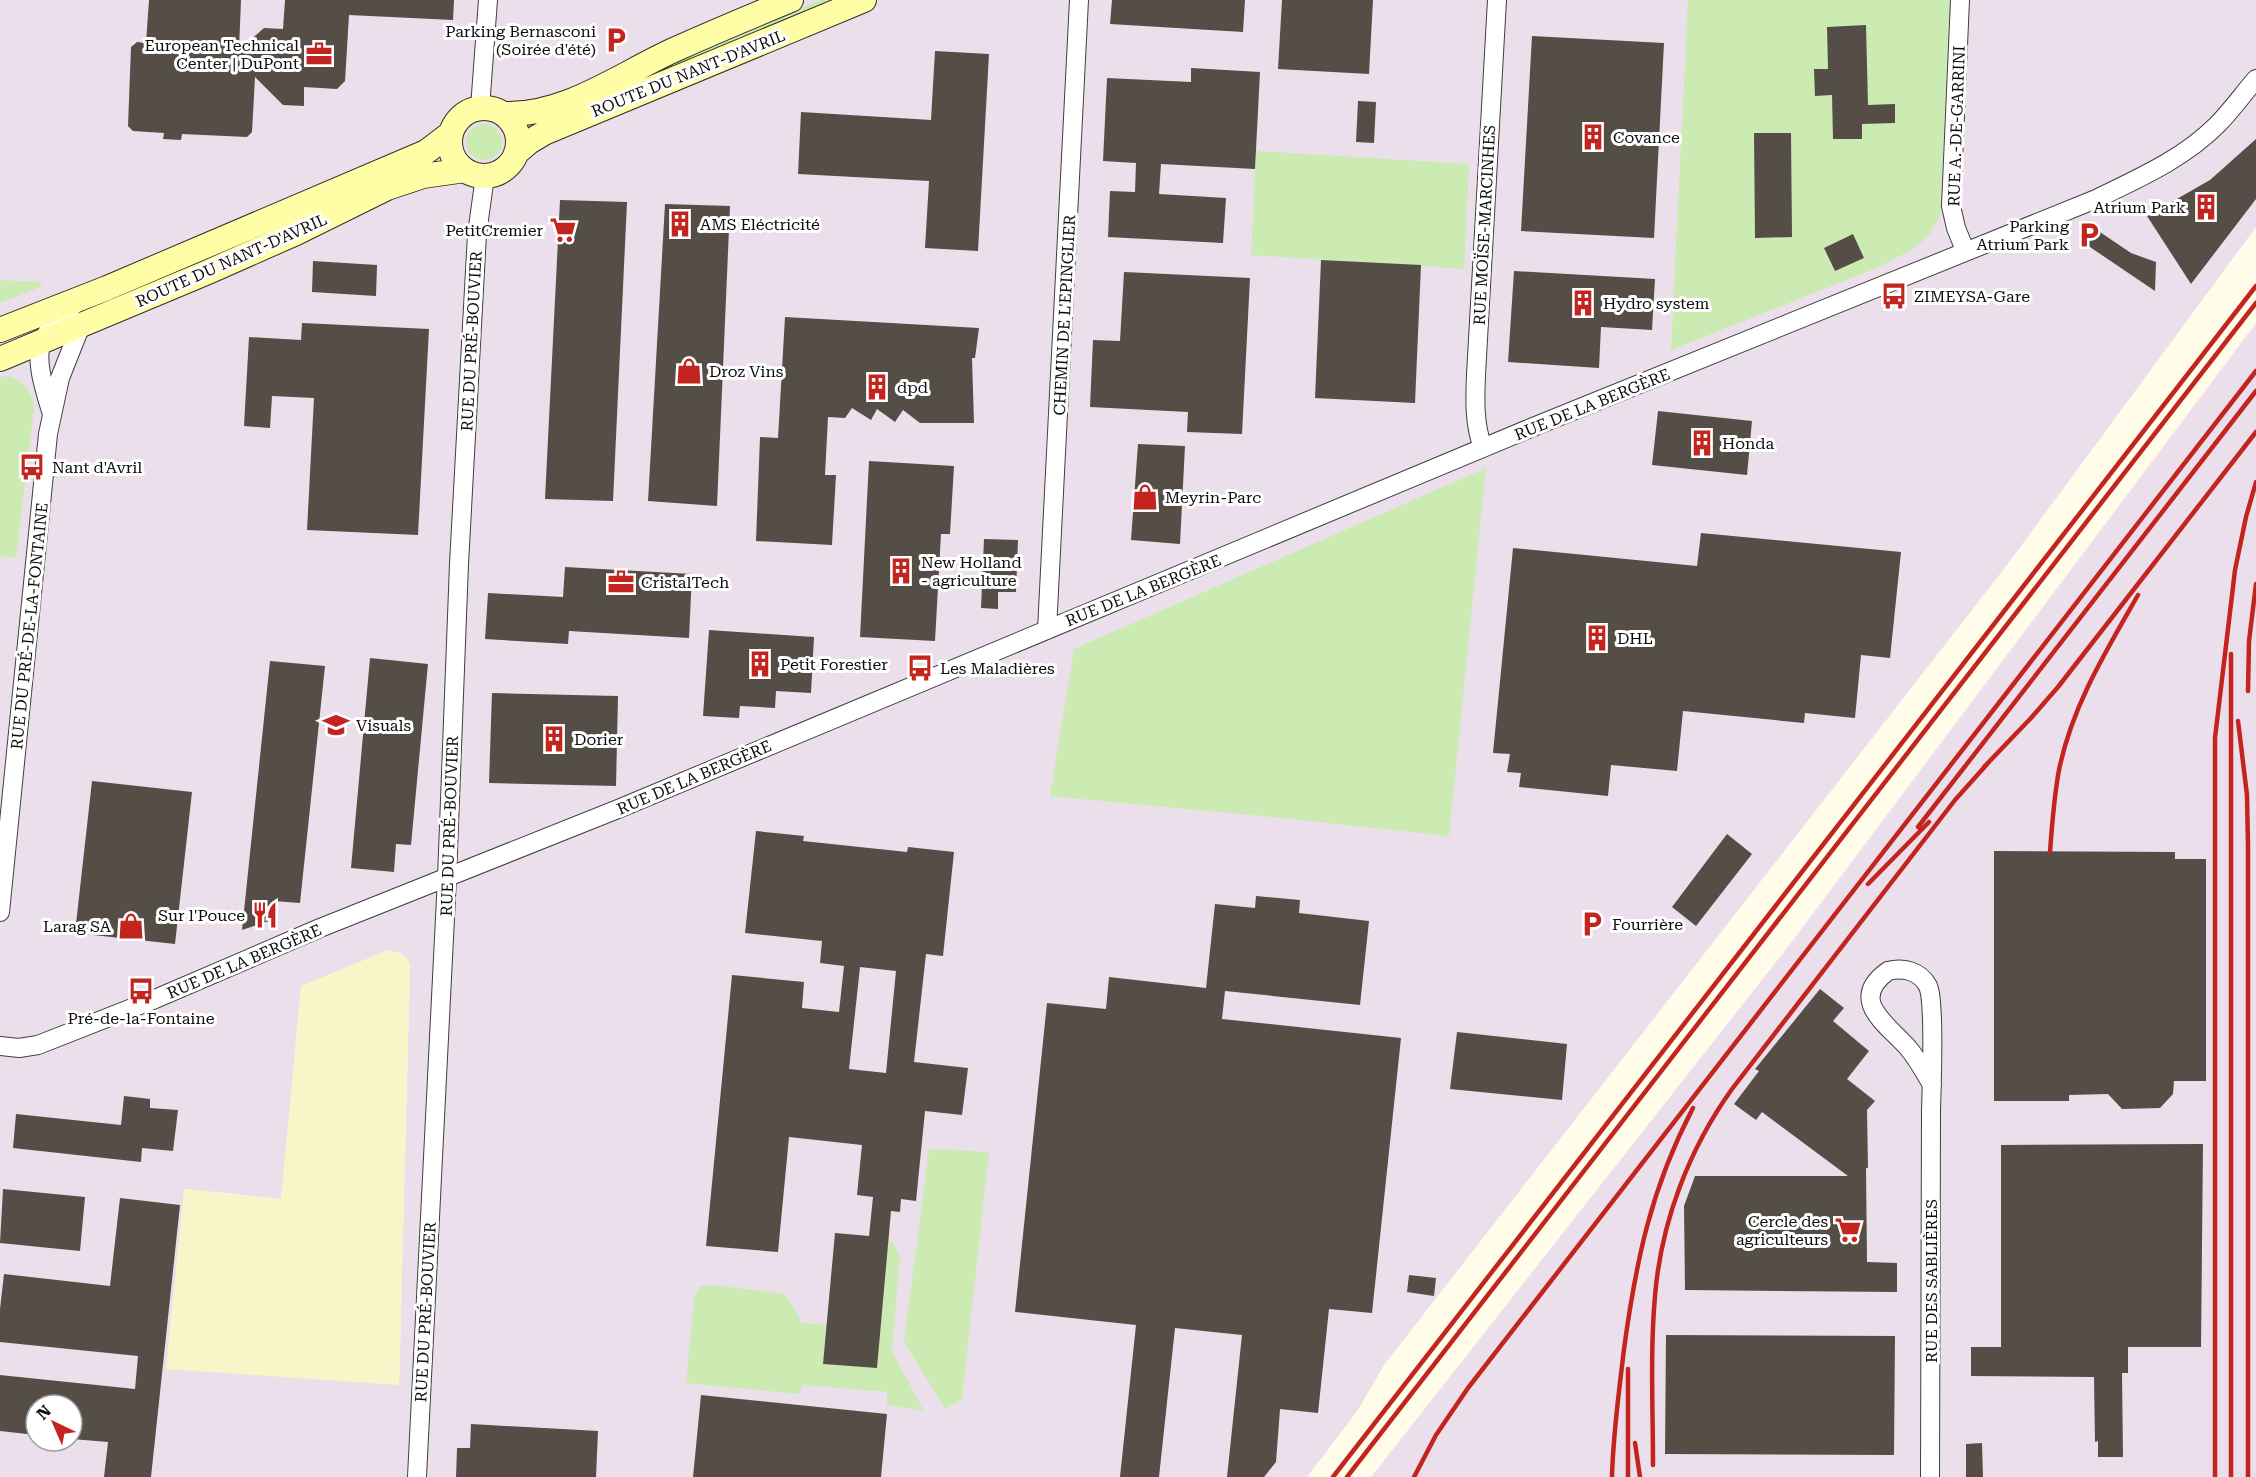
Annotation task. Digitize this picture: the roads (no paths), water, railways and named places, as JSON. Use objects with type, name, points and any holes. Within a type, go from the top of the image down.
[{"type":"main road","name":"ROUTE DU NANT-D'AVRIL","points":[[505,114],[535,112],[581,96],[675,49],[791,0]]},
{"type":"main road","name":"ROUTE DU NANT-D'AVRIL","points":[[516,153],[529,142],[544,134],[864,0]]},
{"type":"main road","points":[[480,108],[490,108],[505,114],[516,129],[518,137],[513,160],[501,172],[475,173],[454,159],[449,143],[456,122],[462,115],[480,108]]},
{"type":"main road","name":"ROUTE DU NANT-D'AVRIL","points":[[0,330],[82,298],[426,152],[451,133]]},
{"type":"main road","name":"ROUTE DU NANT-D'AVRIL","points":[[0,359],[296,233],[387,188],[423,176],[475,173]]},
{"type":"street","points":[[480,108],[488,0]]},
{"type":"street","name":"CHEMIN DE L'EPINGLIER","points":[[1047,630],[1079,0]]},
{"type":"street","name":"RUE MOÏSE-MARCINHES","points":[[1483,448],[1477,431],[1475,386],[1497,0]]},
{"type":"street","name":"RUE A.-DE-GARRINI","points":[[1960,0],[1951,206],[1956,228],[1965,250]]},
{"type":"street","name":"RUE DE LA BERGÈRE","points":[[0,1046],[19,1048],[60,1038],[210,977],[320,928],[447,878],[1483,448],[1789,325],[1965,250],[2096,199],[2167,164],[2190,148],[2217,125],[2256,79]]},
{"type":"street","name":"RUE DU PRÉ-BOUVIER","points":[[417,1477],[477,234],[475,173]]},
{"type":"street","points":[[41,343],[58,321],[82,298]]},
{"type":"street","name":"RUE DU PRÉ-DE-LA-FONTAINE","points":[[0,912],[52,413],[60,378],[81,325]]},
{"type":"street","name":"RUE DU PRÉ-DE-LA-FONTAINE","points":[[41,343],[42,384],[52,413]]},
{"type":"street","name":"RUE DES SABLIÈRES","points":[[1930,1477],[1934,1052],[1929,990],[1923,979],[1912,971],[1900,969],[1888,971],[1874,987],[1871,996],[1872,1010],[1908,1048],[1932,1085]]},
{"type":"railway","points":[[1333,1477],[2256,286]]},
{"type":"railway","points":[[1347,1477],[2256,303]]},
{"type":"railway","points":[[1414,1477],[1436,1435],[1468,1388],[2256,371]]},
{"type":"railway","points":[[1918,827],[2256,391]]},
{"type":"railway","points":[[1984,767],[2058,687],[2256,432]]},
{"type":"railway","points":[[2215,1477],[2215,738],[2235,570],[2256,482]]},
{"type":"railway","points":[[2248,691],[2249,641],[2256,584]]},
{"type":"railway","points":[[2050,852],[2059,770],[2072,724],[2091,680],[2138,595]]},
{"type":"railway","points":[[2231,654],[2231,1477]]},
{"type":"railway","points":[[2238,721],[2247,795],[2248,846],[2248,1477]]},
{"type":"railway","points":[[1653,1465],[1653,1338],[1658,1268],[1671,1214],[1690,1161],[1732,1089],[1955,800],[1989,762]]},
{"type":"railway","points":[[1868,884],[1929,822]]},
{"type":"railway","points":[[1612,1477],[1624,1349],[1640,1255],[1666,1167],[1693,1108]]},
{"type":"railway","points":[[1628,1369],[1628,1477]]},
{"type":"railway","points":[[1635,1443],[1640,1477]]},
{"type":"place","name":"Parking Bernasconi (Soirée d'été)","points":[[616,40]]},
{"type":"place","name":"European Technical Center | DuPont","points":[[319,54]]},
{"type":"place","name":"Covance","points":[[1593,137]]},
{"type":"place","name":"Atrium Park","points":[[2206,207]]},
{"type":"place","name":"AMS Eléctricité","points":[[680,224]]},
{"type":"place","name":"PetitCremier","points":[[563,230]]},
{"type":"place","name":"Parking Atrium Park","points":[[2089,235]]},
{"type":"place","name":"ZIMEYSA-Gare","points":[[1894,296]]},
{"type":"place","name":"Hydro system","points":[[1583,303]]},
{"type":"place","name":"Droz Vins","points":[[689,371]]},
{"type":"place","name":"dpd","points":[[877,387]]},
{"type":"place","name":"Honda","points":[[1702,443]]},
{"type":"place","name":"Nant d'Avril","points":[[32,467]]},
{"type":"place","name":"Meyrin-Parc","points":[[1145,497]]},
{"type":"place","name":"New Holland - agriculture","points":[[901,571]]},
{"type":"place","name":"CristalTech","points":[[621,582]]},
{"type":"place","name":"DHL","points":[[1597,638]]},
{"type":"place","name":"Petit Forestier","points":[[760,664]]},
{"type":"place","name":"Les Maladières","points":[[920,668]]},
{"type":"place","name":"Visuals","points":[[336,725]]},
{"type":"place","name":"Dorier","points":[[554,739]]},
{"type":"place","name":"Sur l'Pouce","points":[[265,915]]},
{"type":"place","name":"Fourrière","points":[[1592,924]]},
{"type":"place","name":"Larag SA","points":[[131,926]]},
{"type":"place","name":"Pré-de-la-Fontaine","points":[[141,991]]},
{"type":"place","name":"Cercle des agriculteurs","points":[[1848,1230]]}]
